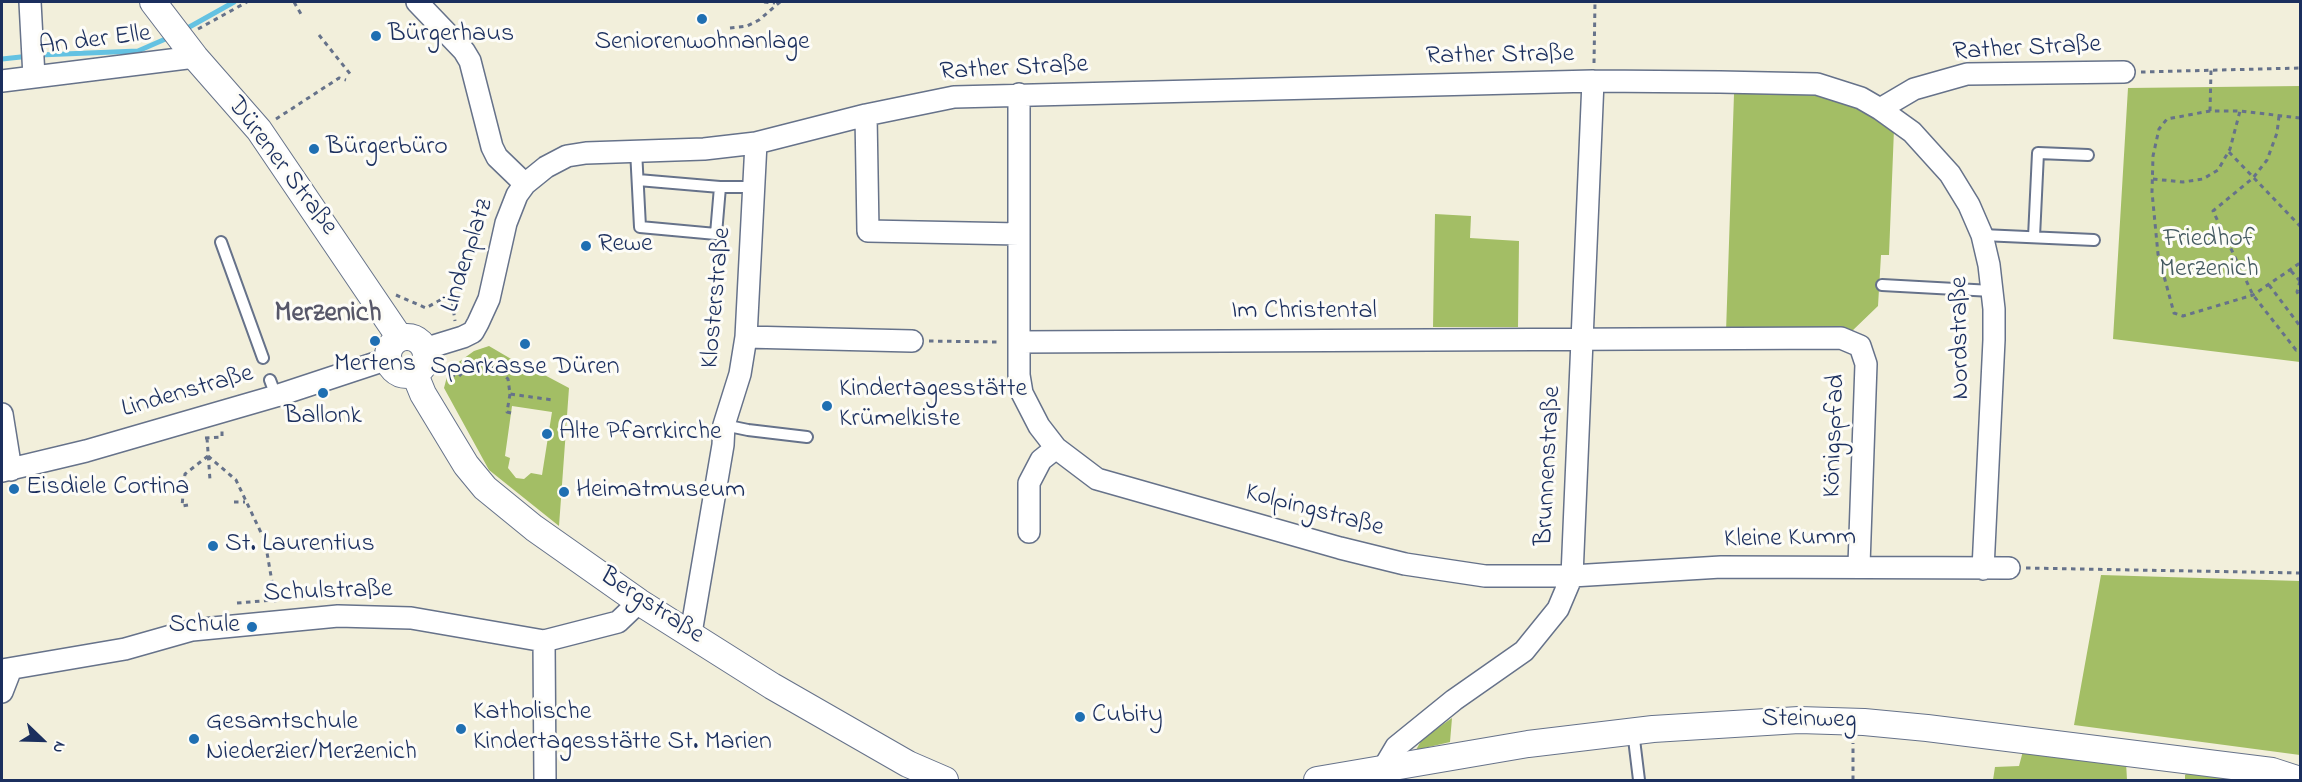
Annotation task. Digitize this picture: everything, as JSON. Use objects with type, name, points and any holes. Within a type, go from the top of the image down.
[{"type":"street","points":[[30,2],[34,77]]},
{"type":"street","name":"Dürener Straße","points":[[153,2],[188,48],[259,130],[394,348]]},
{"type":"street","points":[[417,2],[464,51],[470,61],[492,147],[497,157],[525,184]]},
{"type":"street","name":"An der Elle","points":[[2,81],[188,48]]},
{"type":"street","name":"Rather Straße","points":[[525,184],[546,167],[567,156],[756,143],[866,115],[954,98],[1018,94],[1593,81],[1817,84],[1851,94],[1880,110],[1914,89],[1967,74],[2124,72]]},
{"type":"street","name":"Brunnenstraße","points":[[1383,769],[1396,747],[1454,700],[1524,651],[1558,609],[1572,576],[1593,81]]},
{"type":"street","name":"Kolpingstraße","points":[[1018,94],[1018,342],[1022,393],[1039,426],[1056,448],[1097,479],[1116,487],[1372,556],[1405,564],[1485,576],[1572,576]]},
{"type":"street","name":"Nordstraße","points":[[1880,110],[1912,132],[1950,174],[1969,205],[1982,235],[1992,291],[1994,340],[1983,569]]},
{"type":"street","points":[[866,115],[868,231],[1019,234]]},
{"type":"street","name":"Klosterstraße","points":[[691,633],[723,445],[724,424],[740,374],[746,337],[756,143]]},
{"type":"street","name":"Lindenplatz","points":[[424,349],[473,332],[485,310],[506,223],[517,195],[525,184]]},
{"type":"street","points":[[746,337],[912,341]]},
{"type":"street","name":"Im Christental","points":[[1018,342],[1842,338],[1860,346]]},
{"type":"street","points":[[415,339],[424,349],[423,365],[414,372],[407,374],[395,370],[394,348],[415,339]]},
{"type":"street","name":"Königspfad","points":[[1859,565],[1866,364],[1860,346]]},
{"type":"street","name":"Lindenstraße","points":[[6,470],[273,388],[394,348]]},
{"type":"street","name":"Bergstraße","points":[[414,372],[423,394],[466,465],[485,488],[534,528],[639,602],[846,730],[908,764],[945,780]]},
{"type":"street","points":[[2,414],[6,470]]},
{"type":"street","points":[[1029,532],[1029,483],[1041,460],[1056,448]]},
{"type":"street","name":"Kleine Kumm","points":[[1572,576],[1720,567],[1859,565],[2009,568]]},
{"type":"street","name":"Schulstraße","points":[[2,692],[6,669],[125,649],[276,610],[338,616],[394,616],[455,624],[544,641],[618,622],[639,602]]},
{"type":"street","points":[[544,641],[544,780]]},
{"type":"street","name":"Steinweg","points":[[1317,780],[1528,744],[1633,731],[1746,721],[1854,721],[2272,771],[2301,780]]},
{"type":"lane","points":[[636,150],[640,227],[716,234],[720,188]]},
{"type":"lane","points":[[2034,237],[2038,153],[2088,155]]},
{"type":"lane","points":[[638,180],[720,188],[754,187]]},
{"type":"lane","points":[[1982,235],[2094,240]]},
{"type":"lane","points":[[221,242],[263,358]]},
{"type":"lane","points":[[1882,285],[1992,291]]},
{"type":"lane","points":[[724,424],[748,430],[807,437]]},
{"type":"lane","points":[[1633,731],[1638,780]]},
{"type":"path","points":[[188,48],[247,2]]},
{"type":"path","points":[[294,2],[301,14]]},
{"type":"path","points":[[764,2],[780,2]]},
{"type":"path","points":[[1593,81],[1595,2]]},
{"type":"path","points":[[730,28],[747,26],[759,20],[775,3]]},
{"type":"path","points":[[320,36],[351,75]]},
{"type":"path","points":[[2124,72],[2301,68]]},
{"type":"path","points":[[2210,111],[2211,70]]},
{"type":"path","points":[[259,130],[339,78],[346,80]]},
{"type":"path","points":[[2301,118],[2240,111],[2210,111],[2167,119],[2159,129],[2153,156],[2152,179],[2158,254],[2174,313],[2183,316],[2253,295],[2301,263]]},
{"type":"path","points":[[2152,179],[2183,182],[2204,179],[2218,170],[2229,152],[2240,111]]},
{"type":"path","points":[[2279,116],[2267,160],[2253,178],[2213,211],[2253,295],[2296,350],[2301,347]]},
{"type":"path","points":[[2229,152],[2301,226]]},
{"type":"path","points":[[2291,270],[2300,281],[2297,292],[2301,297]]},
{"type":"path","points":[[2269,285],[2301,326]]},
{"type":"path","points":[[411,301],[426,308],[442,299],[452,300],[452,314],[464,336]]},
{"type":"path","points":[[912,341],[1018,342]]},
{"type":"path","points":[[442,369],[458,378],[468,368],[487,366],[496,369],[508,380],[510,394],[507,412],[511,413]]},
{"type":"path","points":[[510,394],[553,400]]},
{"type":"path","points":[[213,437],[219,437]]},
{"type":"path","points":[[207,438],[210,480]]},
{"type":"path","points":[[208,456],[229,472],[265,541],[276,610],[237,603]]},
{"type":"path","points":[[188,505],[182,506],[185,474],[208,456]]},
{"type":"path","points":[[234,502],[245,502]]},
{"type":"path","points":[[2009,568],[2301,573]]},
{"type":"path","points":[[1853,780],[1854,721]]},
{"type":"green space","name":"Friedhof Merzenich","points":[[2300,86],[2300,362],[2113,339],[2128,88]]},
{"type":"green space","points":[[1805,91],[1852,104],[1894,129],[1889,255],[1881,255],[1878,306],[1851,332],[1726,332],[1734,94]]},
{"type":"green space","points":[[1435,214],[1471,216],[1470,238],[1519,241],[1518,327],[1433,327]]},
{"type":"green space","points":[[489,346],[535,373],[537,371],[569,388],[559,526],[489,470],[444,388],[449,369],[474,351]],"holes":[[[512,406],[552,412],[542,475],[531,473],[524,479],[516,478],[508,468],[510,458],[505,456]]]},
{"type":"green space","points":[[2101,575],[2300,581],[2300,755],[2074,725]]},
{"type":"green space","points":[[1452,718],[1450,742],[1416,750],[1422,739]]},
{"type":"green space","points":[[2023,751],[2126,762],[2127,780],[1993,780],[1995,767],[2019,766]]},
{"type":"green space","points":[[2189,771],[2243,780],[2185,780],[2185,775]]},
{"type":"waterway","points":[[184,30],[234,2]]},
{"type":"waterway","points":[[39,55],[138,51],[170,37]]},
{"type":"waterway","points":[[2,59],[30,56]]},
{"type":"place","name":"Seniorenwohnanlage","points":[[702,19]]},
{"type":"place","name":"Bürgerhaus","points":[[376,36]]},
{"type":"place","name":"Bürgerbüro","points":[[314,149]]},
{"type":"place","name":"Rewe","points":[[586,246]]},
{"type":"place","name":"Mertens","points":[[375,341]]},
{"type":"place","name":"Sparkasse Düren","points":[[525,344]]},
{"type":"place","name":"Ballonk","points":[[323,393]]},
{"type":"place","name":"Kindertagesstätte Krümelkiste","points":[[827,406]]},
{"type":"place","name":"Alte Pfarrkirche","points":[[547,434]]},
{"type":"place","name":"Eisdiele Cortina","points":[[14,489]]},
{"type":"place","name":"Heimatmuseum","points":[[564,492]]},
{"type":"place","name":"St. Laurentius","points":[[213,546]]},
{"type":"place","name":"Schule","points":[[252,627]]},
{"type":"place","name":"Cubity","points":[[1080,717]]},
{"type":"place","name":"Katholische Kindertagesstätte St. Marien","points":[[461,729]]},
{"type":"place","name":"Gesamtschule Niederzier/Merzenich","points":[[194,739]]},
{"type":"district","name":"Merzenich","points":[[328,315]]}]
